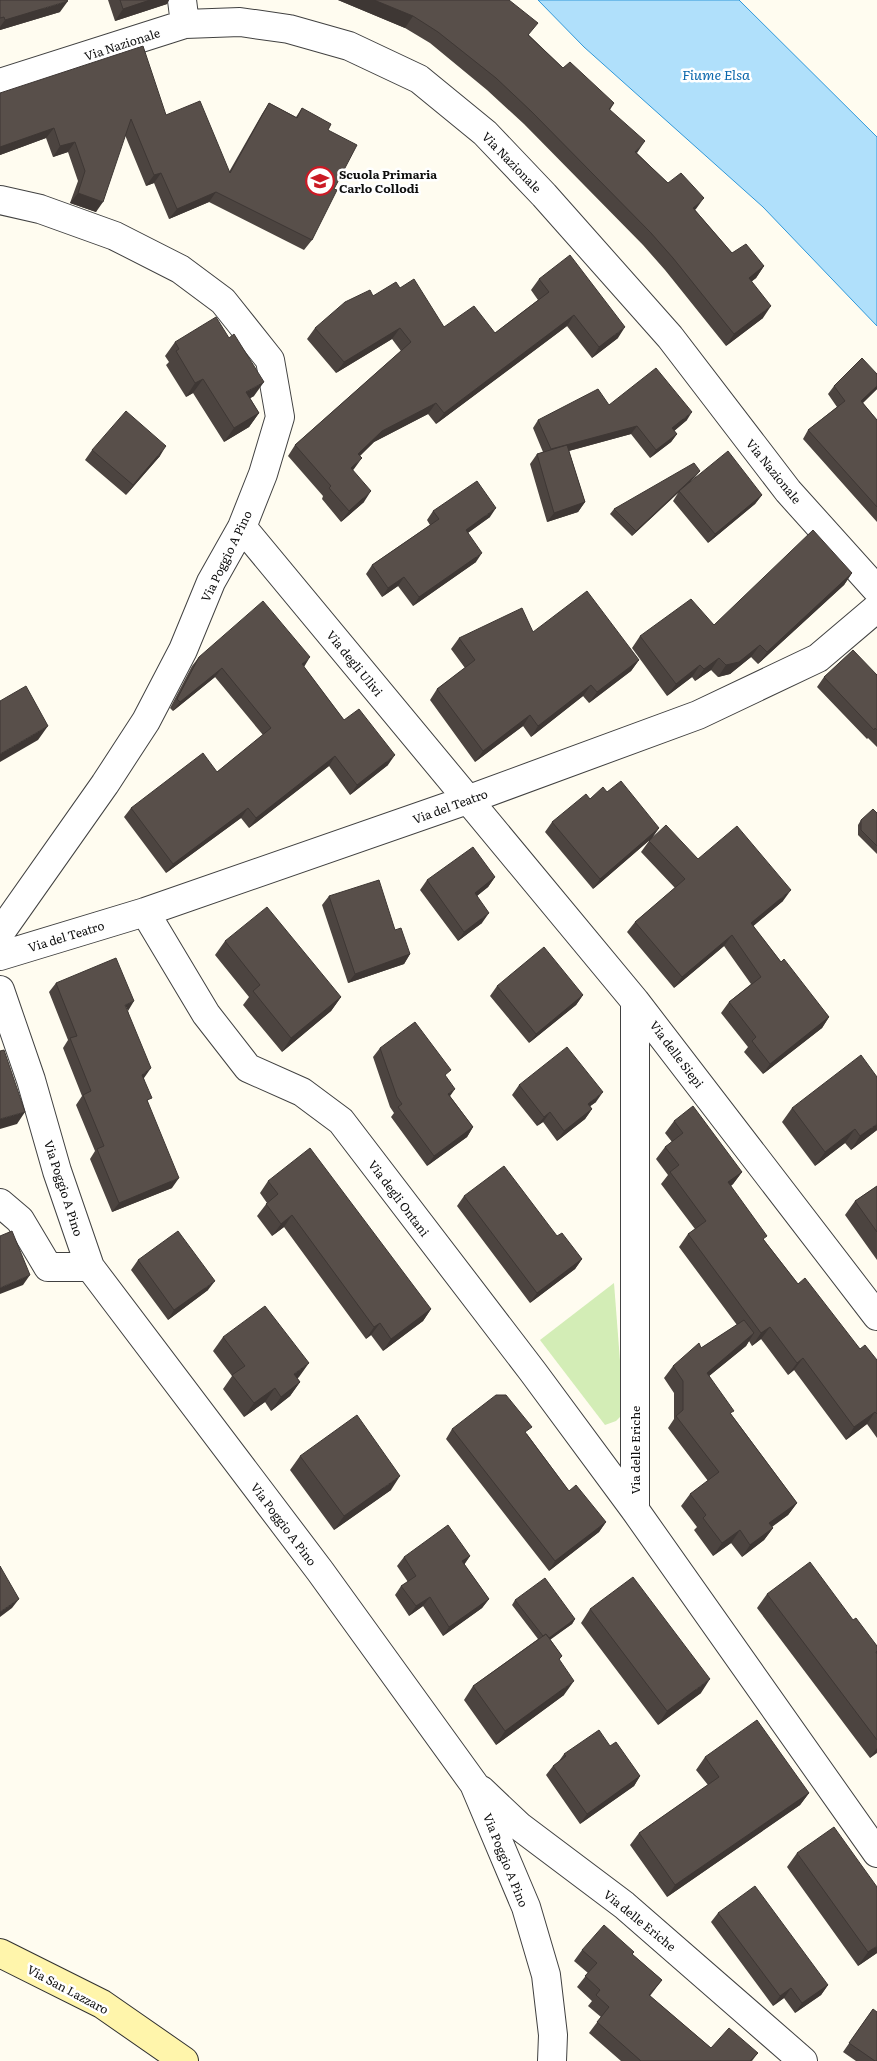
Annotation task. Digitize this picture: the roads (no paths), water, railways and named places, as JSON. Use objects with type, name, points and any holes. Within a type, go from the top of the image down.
[{"type":"street","name":"Via Nazionale","points":[[0,83],[184,12],[289,29],[349,46],[419,79],[486,133],[544,195],[670,337],[788,491],[877,590]]},
{"type":"street","name":"Via Poggio A Pino","points":[[0,200],[40,209],[115,236],[180,269],[223,301],[270,360],[280,417],[263,474],[242,527],[211,582],[183,650],[146,721],[105,784],[0,933]]},
{"type":"street","name":"Via degli Ulivi","points":[[242,527],[467,800]]},
{"type":"street","name":"Via del Teatro","points":[[0,956],[145,912],[467,800],[698,715],[818,658],[877,608]]},
{"type":"street","name":"Via delle Siepi","points":[[467,800],[635,1001],[877,1316]]},
{"type":"street","name":"Via degli Ontani","points":[[145,912],[206,1014],[248,1068],[302,1092],[340,1121],[533,1372],[635,1510]]},
{"type":"street","name":"Via Poggio A Pino","points":[[0,990],[31,1080],[57,1171],[90,1267],[320,1571],[474,1784],[526,1907],[546,1975],[554,2035],[552,2061]]},
{"type":"street","name":"Via delle Eriche","points":[[635,1001],[635,1510],[877,1853]]},
{"type":"street","points":[[0,1203],[20,1220],[48,1267],[90,1267]]},
{"type":"street","name":"Via delle Eriche","points":[[474,1784],[519,1826],[624,1905],[803,2061]]},
{"type":"street","name":"Via San Lazzaro","points":[[0,1953],[102,2004],[184,2061]]},
{"type":"water","name":"Fiume Elsa","points":[[538,0],[739,0],[877,137],[877,326],[763,207],[584,47]]},
{"type":"place","name":"Scuola Primaria Carlo Collodi","points":[[320,181]]}]
